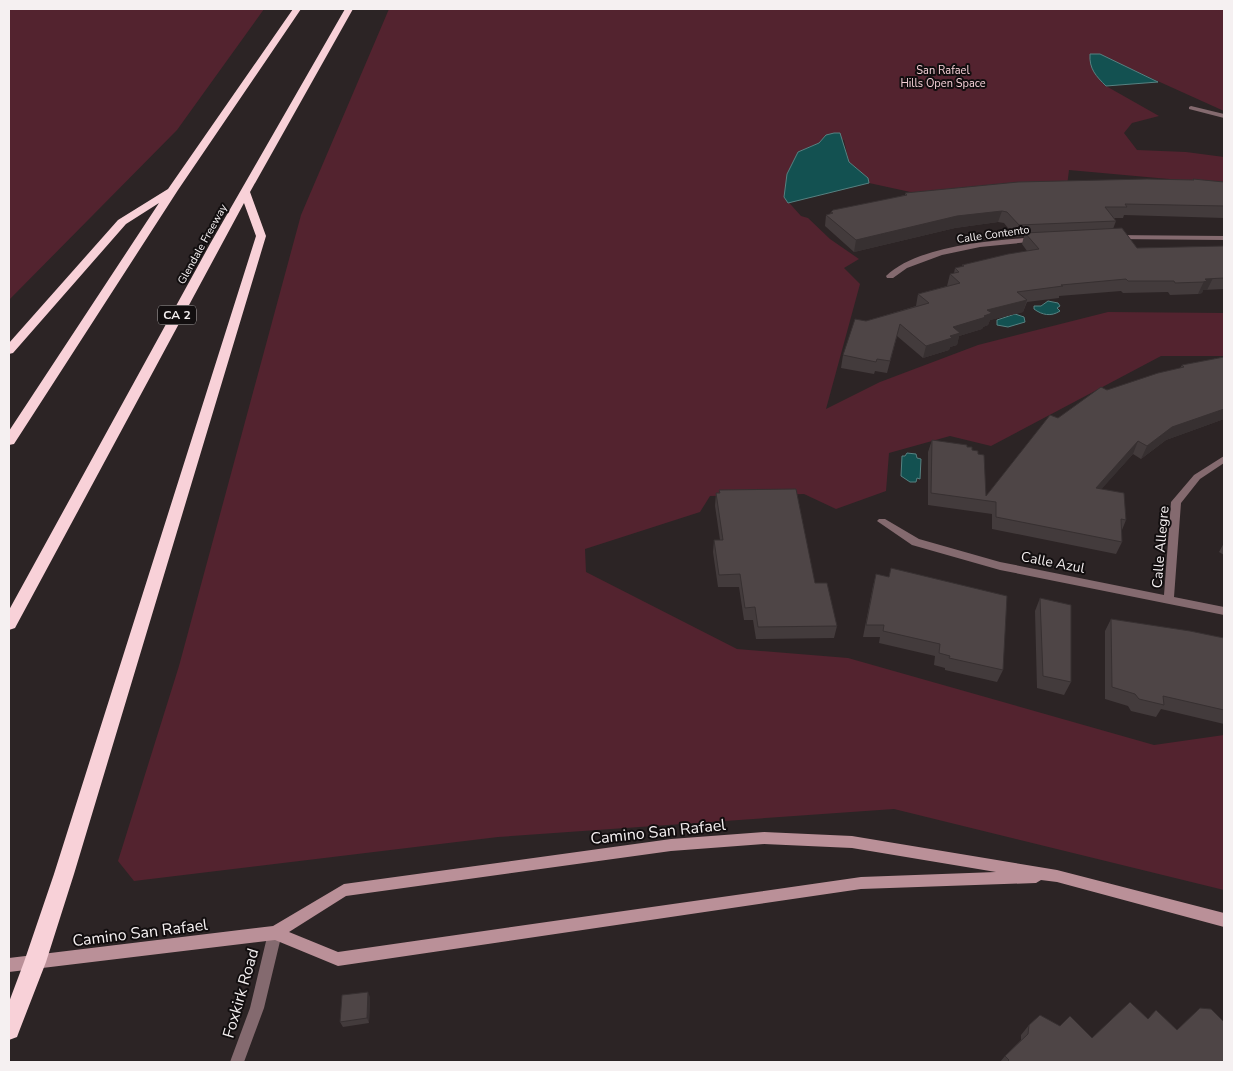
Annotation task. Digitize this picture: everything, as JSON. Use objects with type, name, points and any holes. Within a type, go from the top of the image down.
[{"type":"highway","points":[[9,441],[174,190],[297,9]]},
{"type":"highway","name":"Glendale Freeway","points":[[9,624],[245,192],[348,9]]},
{"type":"highway","points":[[9,350],[122,222],[174,190]]},
{"type":"highway","points":[[9,1029],[35,962],[177,511],[261,236],[245,192]]},
{"type":"street","points":[[1191,108],[1224,116]]},
{"type":"street","points":[[1108,237],[1224,238]]},
{"type":"street","name":"Calle Contento","points":[[890,276],[902,267],[946,252],[997,243],[1044,238]]},
{"type":"street","name":"Calle Allegre","points":[[1169,599],[1176,502],[1197,477],[1224,459]]},
{"type":"street","name":"Calle Azul","points":[[882,522],[916,542],[1000,566],[1224,611]]},
{"type":"street","name":"Camino San Rafael","points":[[9,966],[275,933],[344,890],[671,845],[755,839],[852,842],[1057,876],[1224,920]]},
{"type":"street","name":"Camino San Rafael","points":[[275,933],[338,960],[861,883],[1057,876]]},
{"type":"street","name":"Foxkirk Road","points":[[237,1062],[257,1008],[275,933]]},
{"type":"green space","points":[[9,9],[264,9],[177,130],[9,300]]},
{"type":"green space","name":"San Rafael Hills Open Space","points":[[389,9],[1224,9],[1224,111],[1100,55],[1106,86],[1159,116],[1132,123],[1124,133],[1137,150],[1186,152],[1224,157],[1224,184],[1069,170],[1067,186],[915,193],[869,183],[868,178],[849,162],[844,140],[826,135],[819,143],[798,152],[787,174],[784,197],[801,216],[808,218],[830,239],[859,259],[844,268],[860,284],[826,409],[880,382],[978,345],[1108,312],[1224,313],[1224,356],[1161,356],[991,446],[950,436],[889,453],[886,491],[836,509],[804,494],[710,496],[700,512],[585,549],[586,572],[737,649],[848,658],[1154,745],[1224,735],[1224,890],[894,809],[498,837],[134,881],[118,861],[179,666],[301,215]]},
{"type":"water","points":[[1090,54],[1100,54],[1158,82],[1106,86],[1094,72]]},
{"type":"water","points":[[840,133],[849,162],[868,178],[869,183],[788,203],[784,197],[787,174],[798,152],[819,143],[826,135]]},
{"type":"water","points":[[1048,301],[1058,303],[1060,306],[1057,308],[1060,311],[1047,314],[1040,313],[1034,309],[1034,306],[1041,306]]},
{"type":"water","points":[[1015,314],[1024,317],[1025,322],[1008,327],[997,325],[997,320]]},
{"type":"water","points":[[907,453],[916,454],[917,458],[921,459],[920,479],[917,478],[916,482],[910,482],[901,476],[902,456],[905,456]]},
{"type":"building","points":[[1193,179],[1224,182],[1224,206],[1125,204],[1127,207],[1105,207],[1116,221],[1019,225],[1007,212],[1002,211],[957,216],[856,240],[826,215],[833,213],[831,212],[833,210],[907,195],[905,193],[1018,182]]},
{"type":"building","points":[[1122,228],[1137,248],[1224,246],[1224,278],[1205,279],[1207,281],[1203,282],[1175,283],[1174,281],[1128,281],[1126,279],[1061,285],[1063,286],[1017,292],[1027,300],[987,310],[992,313],[984,316],[986,317],[953,327],[960,333],[950,336],[952,338],[926,346],[900,324],[890,361],[877,359],[876,362],[843,355],[855,319],[866,321],[929,303],[918,294],[960,283],[950,274],[959,272],[955,268],[964,266],[962,265],[1039,249],[1025,233]]},
{"type":"building","points":[[1224,357],[1224,409],[1172,427],[1147,446],[1138,441],[1096,488],[1124,493],[1126,520],[1121,519],[1122,542],[996,517],[996,502],[931,493],[932,440],[967,445],[967,447],[972,447],[972,450],[978,451],[978,454],[984,455],[986,496],[1050,415],[1058,418],[1101,387],[1107,390],[1158,373],[1184,367],[1182,365]]},
{"type":"building","points":[[796,489],[815,583],[827,583],[837,626],[758,627],[755,607],[745,608],[740,574],[719,575],[714,540],[723,540],[716,493],[720,493],[719,490]]},
{"type":"building","points":[[891,568],[1007,596],[1003,670],[949,658],[950,656],[939,653],[940,644],[883,631],[884,625],[866,625],[876,574],[889,577]]},
{"type":"building","points":[[1040,598],[1071,605],[1071,682],[1043,676]]},
{"type":"building","points":[[1111,619],[1224,638],[1224,710],[1163,696],[1164,705],[1139,699],[1135,694],[1112,687]]},
{"type":"building","points":[[368,992],[367,1018],[340,1022],[342,995]]},
{"type":"building","points":[[1130,1002],[1148,1019],[1156,1010],[1177,1030],[1200,1008],[1211,1009],[1224,1022],[1224,1062],[1007,1062],[1009,1060],[1005,1056],[1028,1034],[1029,1025],[1040,1015],[1060,1026],[1070,1016],[1092,1038]]}]
